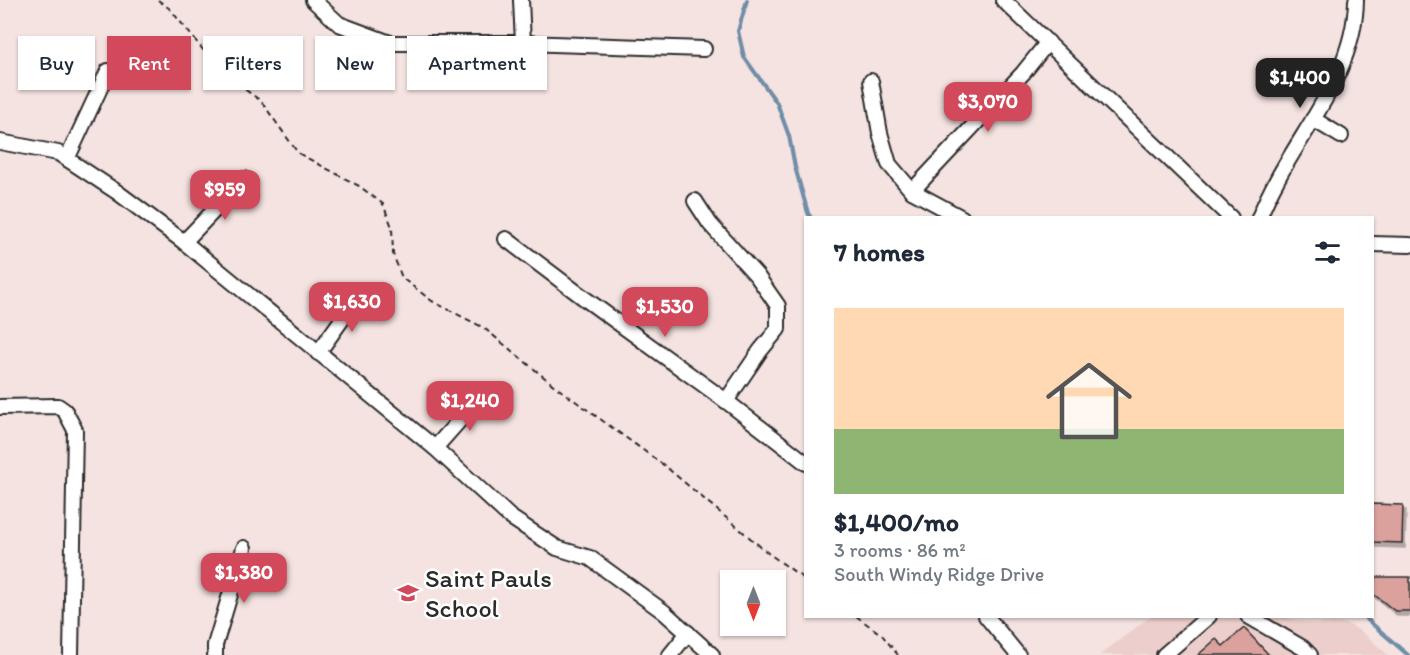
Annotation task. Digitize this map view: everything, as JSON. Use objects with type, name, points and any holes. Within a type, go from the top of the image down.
[{"type":"street","points":[[313,0],[339,24],[390,43],[407,43]]},
{"type":"street","points":[[520,0],[523,36]]},
{"type":"street","points":[[1003,0],[1229,216]]},
{"type":"street","points":[[1260,216],[1291,154],[1344,61],[1352,38],[1356,0]]},
{"type":"street","points":[[912,191],[1023,73],[1048,42]]},
{"type":"street","points":[[547,44],[704,49]]},
{"type":"street","points":[[68,159],[107,73]]},
{"type":"street","points":[[871,81],[880,133],[889,164],[912,191],[958,216]]},
{"type":"street","points":[[1313,119],[1341,136]]},
{"type":"street","points":[[0,142],[58,153],[184,242],[435,448],[510,516],[557,548],[590,558],[664,612],[712,655]]},
{"type":"street","points":[[184,242],[244,178]]},
{"type":"street","points":[[695,201],[710,224],[757,276],[778,306],[778,329],[726,401]]},
{"type":"street","points":[[506,239],[804,461]]},
{"type":"street","points":[[1374,244],[1410,245]]},
{"type":"street","points":[[318,353],[360,294]]},
{"type":"street","points":[[435,448],[481,396]]},
{"type":"street","points":[[0,407],[58,406],[65,411],[75,430],[71,655]]},
{"type":"street","points":[[215,655],[215,645],[244,548]]},
{"type":"street","points":[[988,618],[1018,655]]},
{"type":"street","points":[[1164,655],[1207,618]]},
{"type":"street","points":[[1251,618],[1303,648],[1310,655]]},
{"type":"street","points":[[670,655],[688,633]]},
{"type":"path","points":[[158,0],[170,9],[221,72],[261,101],[298,153],[359,186],[383,204],[392,227],[393,254],[402,278],[432,301],[484,328],[556,387],[665,466],[768,553],[804,579]]},
{"type":"path","points":[[859,618],[882,635],[898,655]]},
{"type":"shaded area","points":[[1148,618],[1286,618],[1315,624],[1350,625],[1362,632],[1388,655],[1100,655]]},
{"type":"building","points":[[1374,504],[1403,505],[1402,543],[1374,542]]},
{"type":"building","points":[[1374,577],[1410,577],[1410,611],[1395,611],[1374,595]]},
{"type":"building","points":[[1244,628],[1269,655],[1198,655],[1216,639],[1223,646]]},
{"type":"waterway","points":[[747,0],[738,31],[744,57],[777,103],[789,136],[795,167],[810,216]]},
{"type":"waterway","points":[[1365,618],[1408,655]]},
{"type":"place","name":"Saint Pauls School","points":[[408,593]]}]
